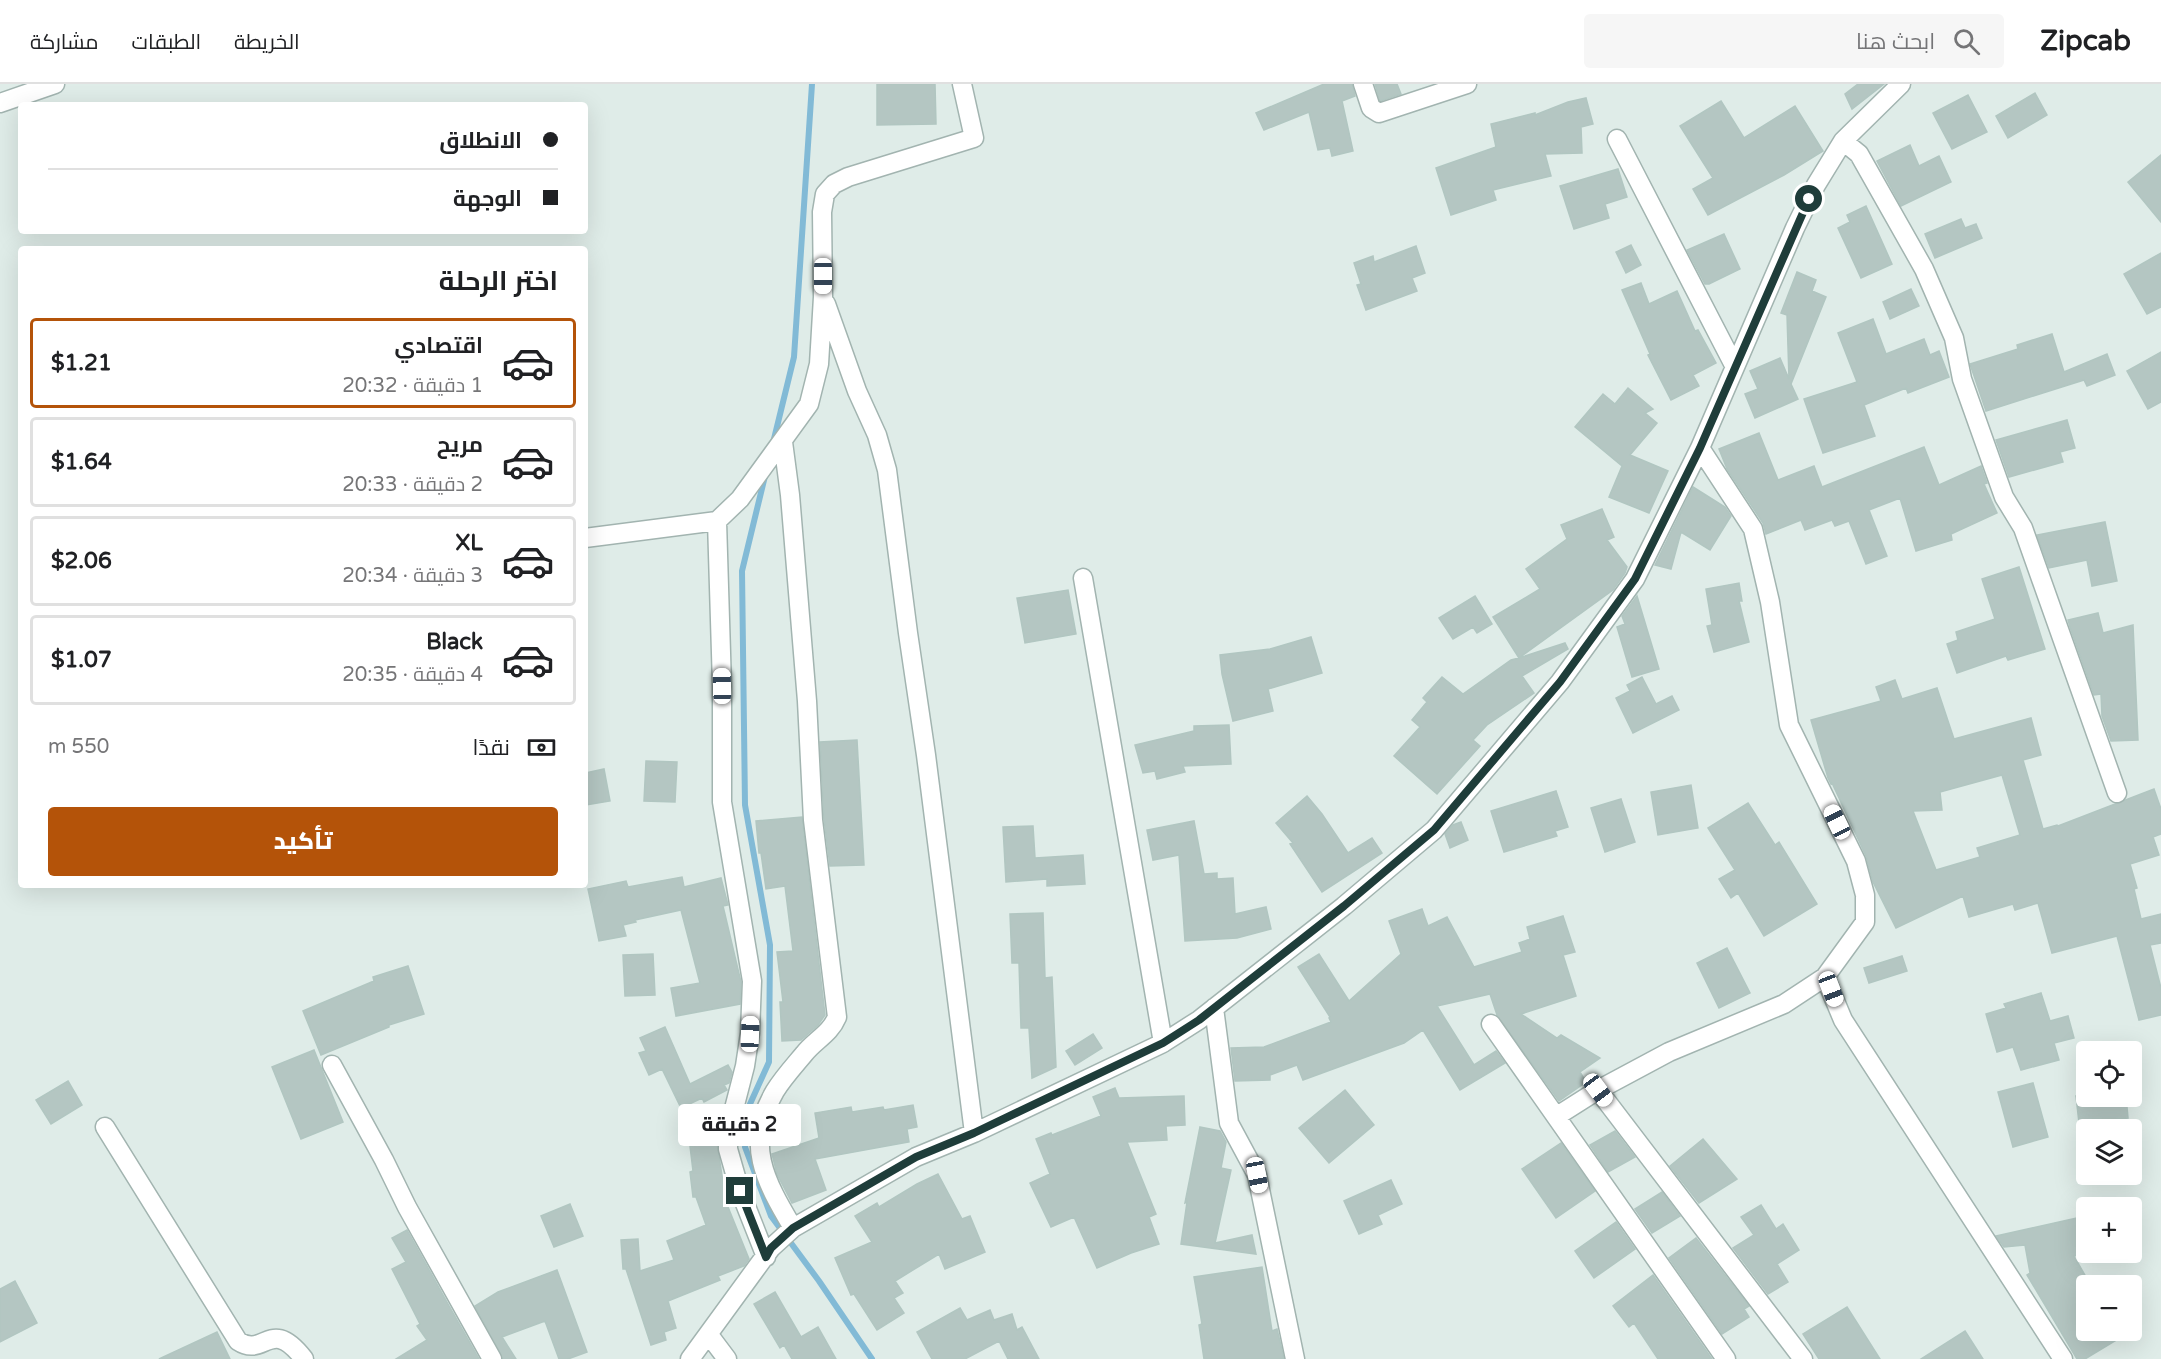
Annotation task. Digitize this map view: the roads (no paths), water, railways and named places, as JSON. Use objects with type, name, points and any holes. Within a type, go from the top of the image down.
[{"type":"street","points":[[0,103],[53,84]]},
{"type":"street","points":[[588,538],[717,520],[740,499],[809,404],[819,364],[823,297],[822,212],[825,194],[834,184],[848,177],[974,138],[962,84]]},
{"type":"street","points":[[1363,84],[1371,108],[1379,113],[1467,84]]},
{"type":"street","points":[[690,1359],[768,1252],[791,1230],[916,1157],[974,1133],[1163,1043],[1214,1008],[1344,906],[1434,830],[1560,682],[1635,579],[1700,448],[1795,228],[1816,185],[1843,141],[1880,102],[1901,84]]},
{"type":"street","points":[[1617,139],[1735,367]]},
{"type":"street","points":[[1843,141],[1859,154],[1924,269],[1954,338],[1962,379],[2004,497],[2023,528],[2117,794]]},
{"type":"street","points":[[823,297],[856,391],[877,435],[887,470],[974,1133]]},
{"type":"street","points":[[783,442],[790,495],[805,678],[813,820],[837,1017],[832,1028],[806,1051],[775,1091],[759,1127],[759,1155],[774,1195],[791,1230]]},
{"type":"street","points":[[1557,1116],[1598,1090],[1669,1052],[1784,1004],[1825,977],[1865,922],[1865,894],[1856,861],[1789,724],[1770,602],[1753,529],[1700,448]]},
{"type":"street","points":[[717,520],[722,686],[722,802],[752,981],[750,1034],[745,1066],[728,1132],[728,1149],[740,1191],[768,1252]]},
{"type":"street","points":[[1083,578],[1163,1043]]},
{"type":"street","points":[[1825,977],[1843,1020],[2063,1359]]},
{"type":"street","points":[[1214,1008],[1229,1123],[1257,1175],[1295,1359]]},
{"type":"street","points":[[1491,1024],[1726,1359]]},
{"type":"street","points":[[332,1065],[407,1207],[492,1359]]},
{"type":"street","points":[[1598,1090],[1803,1359]]},
{"type":"street","points":[[105,1127],[238,1341],[246,1349],[254,1351],[276,1340],[289,1342],[304,1359]]},
{"type":"street","points":[[709,1335],[727,1359]]},
{"type":"waterway","points":[[773,443],[794,357],[812,84]]},
{"type":"waterway","points":[[765,476],[742,571],[745,805],[770,945],[769,1062],[750,1104],[745,1147],[771,1216],[872,1359]]}]
